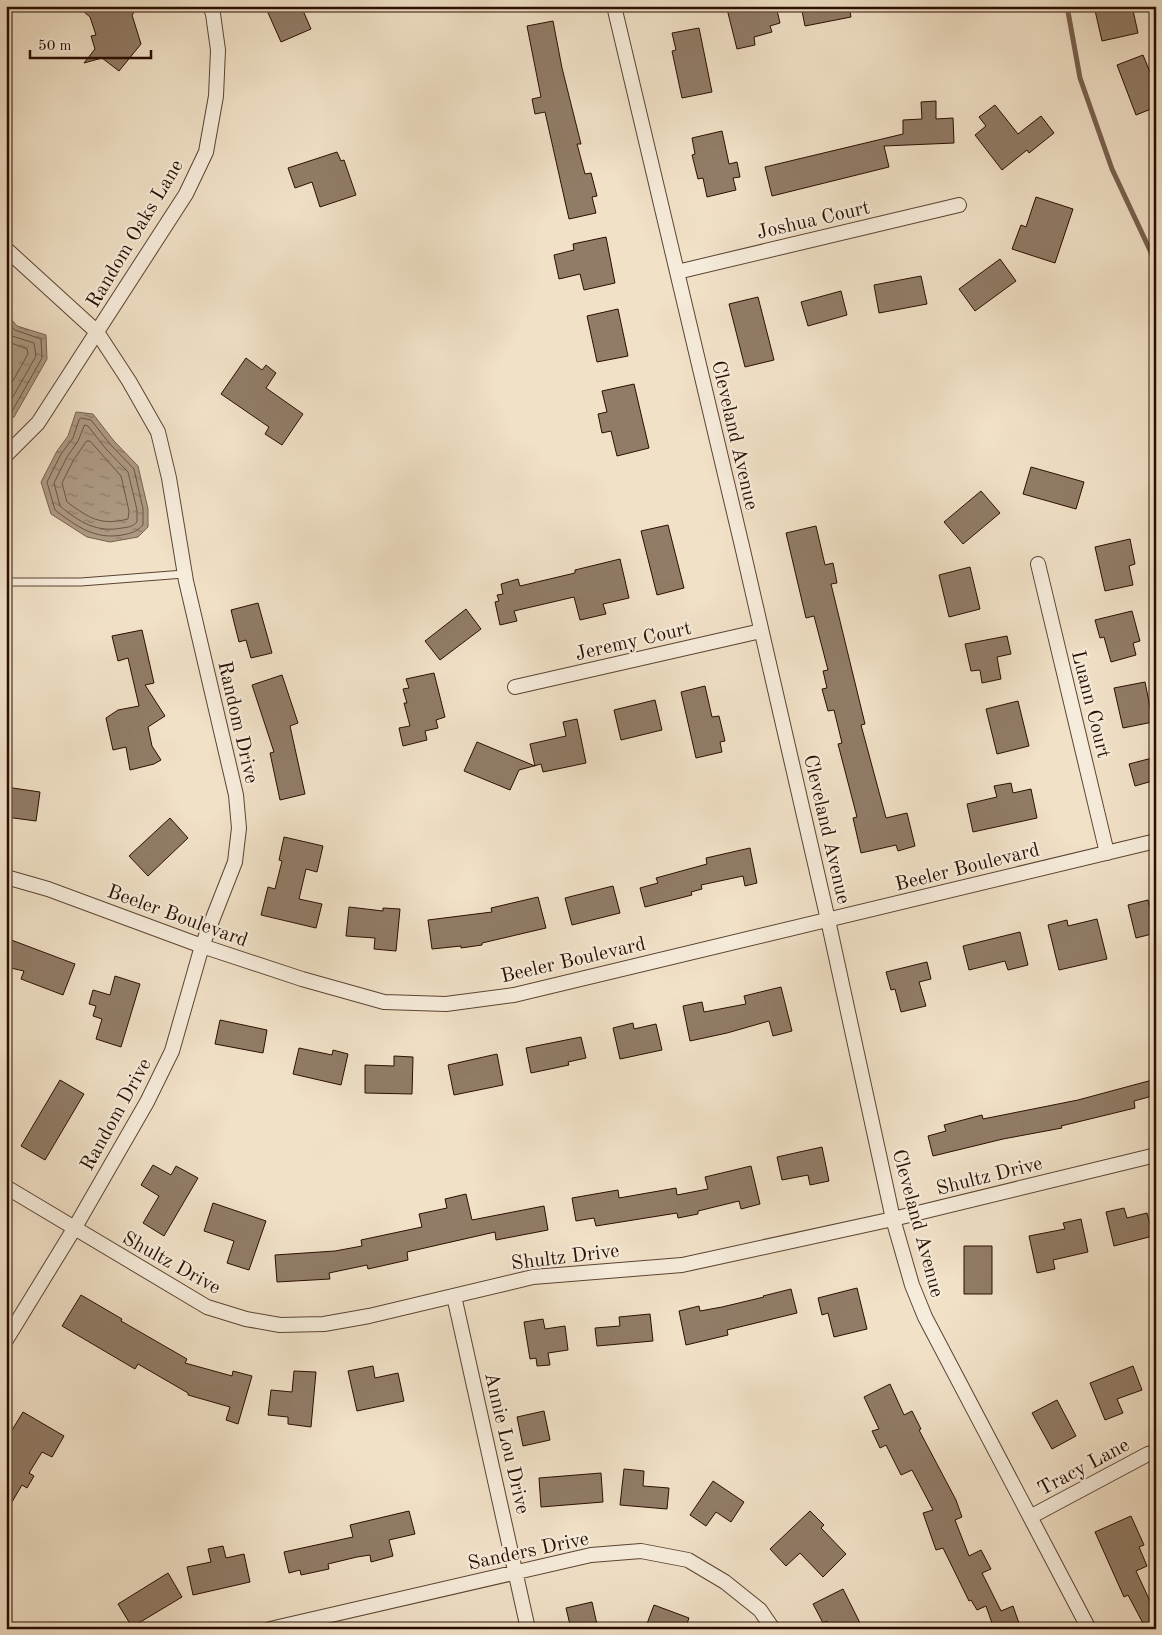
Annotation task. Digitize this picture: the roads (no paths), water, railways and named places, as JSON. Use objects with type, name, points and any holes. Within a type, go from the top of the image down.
[{"type":"street","name":"Random Oaks Lane","points":[[6,455],[38,422],[186,194],[206,152],[216,96],[218,50],[210,6]]},
{"type":"street","name":"Cleveland Avenue","points":[[614,6],[828,920],[893,1219],[912,1285],[925,1317],[1089,1629]]},
{"type":"street","name":"Joshua Court","points":[[677,272],[959,205]]},
{"type":"street","name":"Random Drive","points":[[6,249],[97,332],[130,381],[158,432],[169,478],[184,574],[236,795],[239,828],[234,862],[202,946],[172,1051],[148,1102],[74,1229],[6,1340]]},
{"type":"street","name":"Luann Court","points":[[1038,564],[1107,853]]},
{"type":"street","name":"Jeremy Court","points":[[515,687],[761,632]]},
{"type":"street","name":"Beeler Boulevard","points":[[6,877],[48,889],[202,946],[302,979],[384,1002],[446,1004],[514,995],[1156,841]]},
{"type":"street","name":"Shultz Drive","points":[[6,1187],[207,1308],[246,1319],[280,1325],[324,1324],[369,1316],[533,1277],[682,1265],[893,1219],[1156,1155]]},
{"type":"street","name":"Annie Lou Drive","points":[[454,1296],[528,1629]]},
{"type":"street","name":"Tracy Lane","points":[[1030,1517],[1148,1454],[1156,1452]]},
{"type":"street","name":"Sanders Drive","points":[[270,1629],[592,1555],[641,1551],[688,1560],[725,1582],[760,1610],[773,1629]]},
{"type":"lane","points":[[6,582],[81,582],[184,574]]},
{"type":"water","points":[[6,313],[17,326],[46,335],[47,359],[14,417],[6,421]]},
{"type":"water","points":[[76,412],[93,414],[114,441],[138,466],[148,509],[148,527],[138,537],[110,542],[87,537],[51,514],[41,482],[57,451],[68,436]]},
{"type":"waterway","points":[[1067,6],[1080,78],[1112,169],[1156,263]]}]
